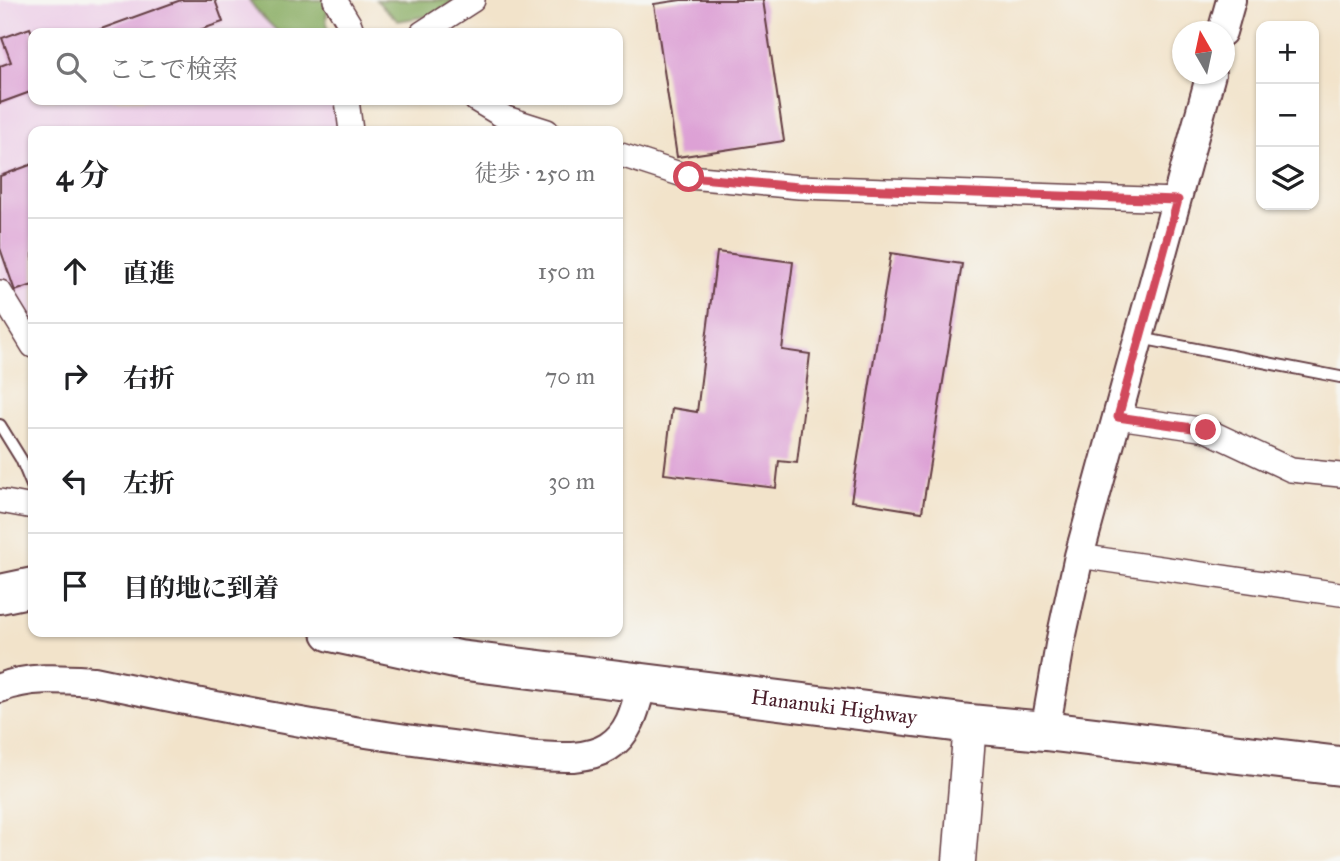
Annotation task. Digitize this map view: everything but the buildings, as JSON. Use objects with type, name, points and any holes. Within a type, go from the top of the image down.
[{"type":"highway","points":[[0,594],[28,588]]},
{"type":"highway","name":"Hananuki Highway","points":[[354,637],[459,660],[970,724],[1340,766]]},
{"type":"main road","points":[[959,861],[970,724]]},
{"type":"street","points":[[335,0],[351,28]]},
{"type":"street","points":[[430,28],[473,0]]},
{"type":"street","points":[[1225,21],[1231,0]]},
{"type":"street","points":[[1045,731],[1079,556],[1208,84]]},
{"type":"street","points":[[348,105],[350,126]]},
{"type":"street","points":[[484,105],[506,118],[531,126]]},
{"type":"street","points":[[623,156],[689,177],[799,187],[1178,200]]},
{"type":"street","points":[[0,292],[28,338]]},
{"type":"street","points":[[1118,417],[1206,430],[1291,470],[1340,475]]},
{"type":"street","points":[[0,501],[28,506]]},
{"type":"street","points":[[1079,556],[1340,594]]},
{"type":"street","points":[[0,688],[9,684],[53,678],[94,681],[377,736],[573,757],[590,755],[610,747],[623,733],[634,714],[642,683]]},
{"type":"lane","points":[[1140,338],[1340,377]]},
{"type":"lane","points":[[0,425],[28,477]]},
{"type":"shaded area","points":[[0,0],[307,0],[322,28],[28,28],[28,105],[350,105],[357,126],[28,126],[28,326],[0,279]]},
{"type":"green space","points":[[249,0],[329,0],[326,20],[328,28],[274,28]]},
{"type":"green space","points":[[376,0],[455,0],[434,15],[398,21]]},
{"type":"route","points":[[689,177],[799,187],[1178,200],[1118,417],[1206,430]]}]
